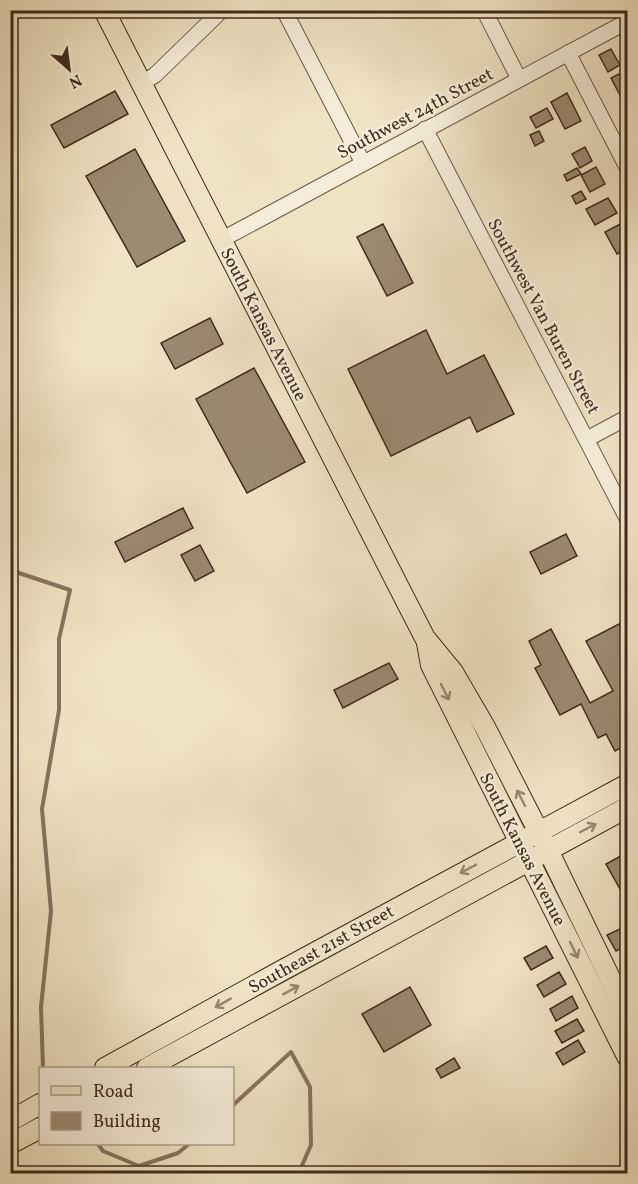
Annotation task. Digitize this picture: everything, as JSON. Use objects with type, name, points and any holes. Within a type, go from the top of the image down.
[{"type":"main road","name":"South Kansas Avenue","points":[[104,10],[425,638],[453,672],[485,727],[622,988],[627,1015]]},
{"type":"main road","name":"South Kansas Avenue","points":[[425,638],[431,665],[627,1058]]},
{"type":"main road","name":"Southeast 21st Street","points":[[107,1067],[627,784]]},
{"type":"main road","name":"Southeast 21st Street","points":[[149,1067],[627,807]]},
{"type":"main road","points":[[10,1120],[39,1105]]},
{"type":"main road","points":[[10,1144],[39,1129]]},
{"type":"street","points":[[141,84],[155,75],[222,10]]},
{"type":"street","points":[[284,10],[363,163]]},
{"type":"street","points":[[484,10],[519,79]]},
{"type":"street","name":"Southwest 24th Street","points":[[221,240],[627,21]]},
{"type":"street","points":[[568,53],[627,169]]},
{"type":"street","name":"Southwest Van Buren Street","points":[[425,129],[627,520]]},
{"type":"street","points":[[586,439],[627,417]]},
{"type":"street","points":[[598,1001],[622,988]]},
{"type":"building","points":[[611,49],[620,65],[608,72],[599,55]]},
{"type":"building","points":[[623,72],[628,80],[628,91],[620,95],[611,78]]},
{"type":"building","points":[[115,91],[128,114],[64,148],[51,125]]},
{"type":"building","points":[[567,93],[581,121],[565,129],[551,102]]},
{"type":"building","points":[[547,108],[553,119],[536,128],[530,117]]},
{"type":"building","points":[[539,131],[544,141],[535,146],[530,135]]},
{"type":"building","points":[[585,147],[592,161],[580,168],[572,154]]},
{"type":"building","points":[[135,149],[185,241],[137,267],[86,176]]},
{"type":"building","points":[[596,167],[605,184],[590,192],[581,175]]},
{"type":"building","points":[[577,168],[581,174],[567,181],[564,175]]},
{"type":"building","points":[[581,191],[586,199],[576,204],[572,196]]},
{"type":"building","points":[[608,198],[617,213],[595,225],[586,209]]},
{"type":"building","points":[[624,222],[628,229],[628,248],[617,254],[605,232]]},
{"type":"building","points":[[383,224],[413,283],[387,296],[357,237]]},
{"type":"building","points":[[210,318],[223,344],[175,369],[161,343]]},
{"type":"building","points":[[426,330],[447,374],[484,355],[514,414],[477,432],[470,417],[391,456],[348,369]]},
{"type":"building","points":[[254,368],[305,462],[247,493],[196,399]]},
{"type":"building","points":[[183,508],[193,528],[125,562],[115,542]]},
{"type":"building","points":[[566,534],[577,556],[541,574],[530,552]]},
{"type":"building","points":[[200,545],[214,571],[195,581],[181,555]]},
{"type":"building","points":[[619,624],[628,641],[628,744],[615,751],[606,734],[598,738],[581,704],[560,715],[535,668],[541,665],[529,641],[551,629],[590,703],[613,691],[586,641]]},
{"type":"building","points":[[389,663],[398,679],[343,708],[334,690]]},
{"type":"building","points":[[628,852],[628,885],[620,889],[606,864]]},
{"type":"building","points":[[620,929],[628,945],[616,951],[607,935]]},
{"type":"building","points":[[546,946],[553,958],[531,970],[524,958]]},
{"type":"building","points":[[559,972],[566,984],[544,997],[537,985]]},
{"type":"building","points":[[410,987],[431,1025],[384,1052],[362,1014]]},
{"type":"building","points":[[572,996],[578,1008],[556,1021],[550,1009]]},
{"type":"building","points":[[577,1019],[584,1031],[562,1043],[555,1031]]},
{"type":"building","points":[[578,1040],[585,1052],[563,1065],[556,1053]]},
{"type":"building","points":[[454,1058],[460,1068],[441,1078],[436,1069]]},
{"type":"waterway","points":[[10,570],[70,590],[59,639],[59,710],[42,809],[51,911],[41,1007],[43,1067]]},
{"type":"waterway","points":[[234,1104],[291,1052],[310,1087],[311,1145],[300,1170],[302,1174]]},
{"type":"waterway","points":[[99,1145],[103,1151],[139,1166],[178,1153],[188,1145]]}]
